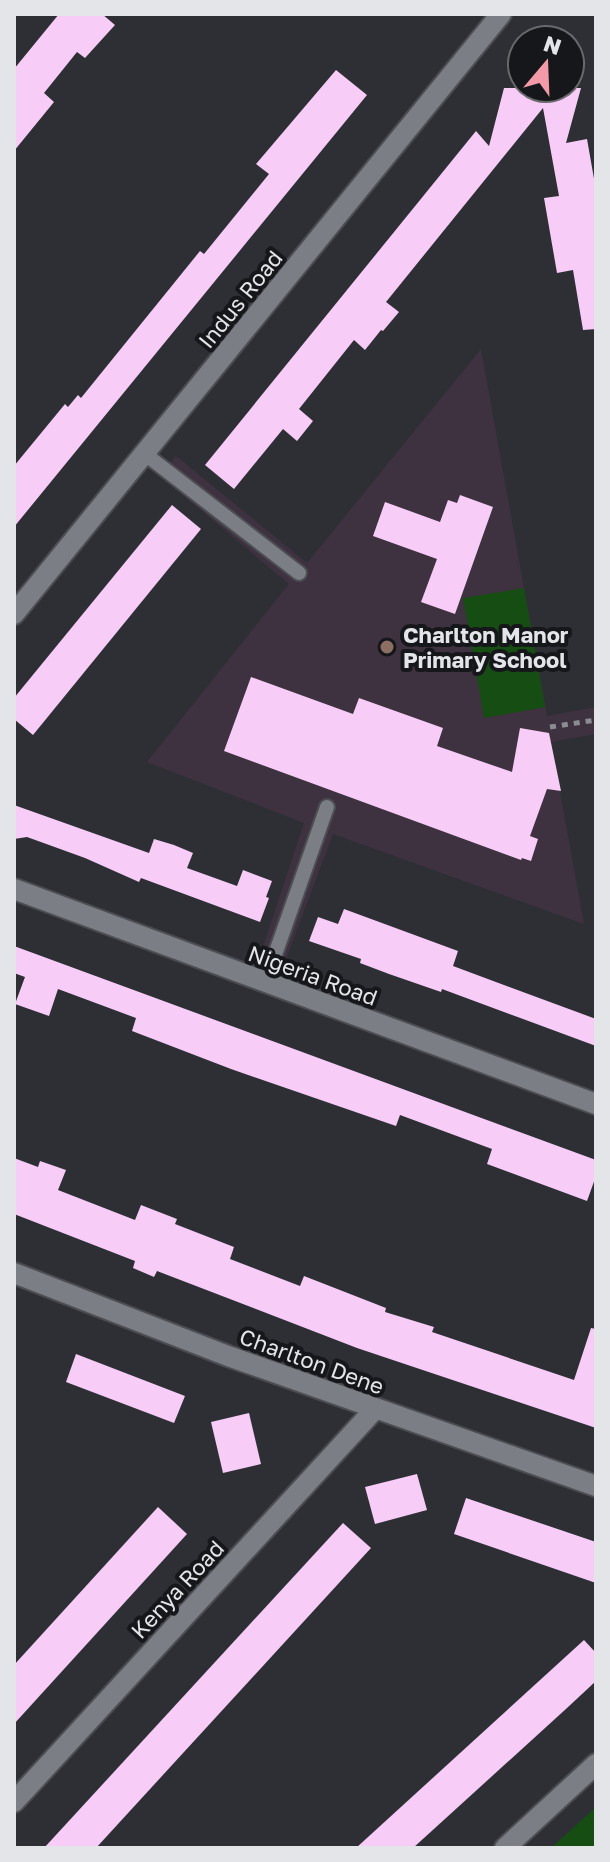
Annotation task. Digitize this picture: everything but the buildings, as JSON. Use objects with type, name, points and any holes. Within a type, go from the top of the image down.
[{"type":"street","name":"Indus Road","points":[[14,614],[501,14]]},
{"type":"street","name":"Nigeria Road","points":[[14,889],[596,1104]]},
{"type":"street","name":"Charlton Dene","points":[[14,1273],[228,1356],[596,1486]]},
{"type":"street","name":"Kenya Road","points":[[14,1802],[375,1409]]},
{"type":"street","points":[[505,1848],[596,1764]]},
{"type":"lane","points":[[145,454],[299,573]]},
{"type":"lane","points":[[265,983],[327,807]]},
{"type":"path","points":[[550,727],[596,720]]},
{"type":"shaded area","name":"Charlton Manor Primary School","points":[[481,349],[547,716],[596,707],[596,734],[551,742],[584,924],[333,834],[286,959],[262,950],[304,823],[147,762],[289,584],[159,475],[176,456],[307,563]]},
{"type":"green space","points":[[524,588],[545,707],[484,718],[463,598]]},
{"type":"green space","points":[[596,1807],[596,1848],[551,1848]]},
{"type":"place","name":"Charlton Manor Primary School","points":[[387,647]]}]
